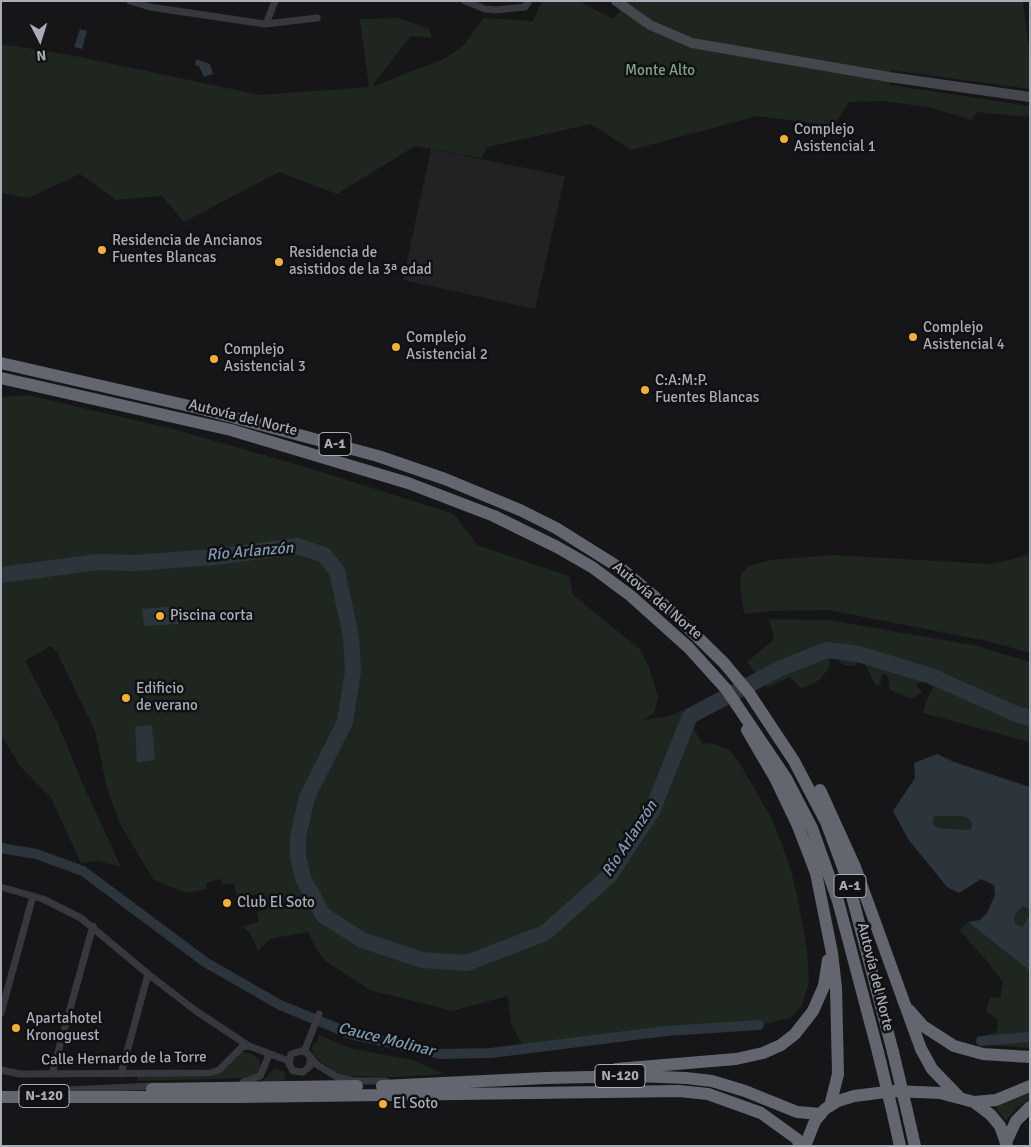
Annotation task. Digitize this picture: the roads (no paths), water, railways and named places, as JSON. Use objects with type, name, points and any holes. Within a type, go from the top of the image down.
[{"type":"highway","name":"Autovía del Norte","points":[[1,363],[253,422],[378,456],[420,470],[511,506],[556,528],[623,570],[645,587],[663,594],[754,690],[779,730],[812,792],[838,852],[857,911],[915,1146]]},
{"type":"highway","name":"Autovía del Norte","points":[[1,378],[231,430],[451,497],[540,538],[592,567],[659,619],[686,651],[726,689],[760,743],[786,778],[812,828],[838,900],[878,1052],[900,1146]]},
{"type":"highway","points":[[779,730],[810,773],[842,836],[926,1060],[942,1082],[959,1097]]},
{"type":"highway","points":[[760,743],[798,826],[816,873],[828,933],[836,988],[838,1074],[826,1110],[815,1120],[805,1146]]},
{"type":"highway","points":[[546,1078],[605,1069],[736,1059],[781,1045],[804,1023],[824,986],[828,964],[828,933]]},
{"type":"highway","points":[[900,994],[908,1010],[923,1026],[954,1046],[983,1054],[1030,1057]]},
{"type":"highway","name":"N-120","points":[[88,1095],[110,1091],[180,1088],[414,1084],[636,1076],[700,1080],[745,1091],[797,1112],[826,1110],[854,1096],[894,1091],[921,1091],[959,1097],[974,1102],[995,1120],[1007,1144]]},
{"type":"highway","name":"N-120","points":[[974,1102],[996,1100],[1030,1086]]},
{"type":"highway","name":"N-120","points":[[6,1097],[88,1095],[120,1098],[679,1091],[708,1094],[761,1113],[797,1138],[800,1146]]},
{"type":"highway","name":"N-120","points":[[1007,1144],[1016,1121],[1030,1107]]},
{"type":"main road","points":[[616,1],[650,25],[692,43],[760,56],[1030,97]]},
{"type":"street","points":[[130,1],[150,7],[266,24],[317,18]]},
{"type":"street","points":[[266,24],[276,1]]},
{"type":"street","points":[[465,1],[485,9],[496,10],[525,7],[529,1]]},
{"type":"street","points":[[1,887],[33,896],[68,910],[93,926],[148,974],[196,1011],[249,1046],[288,1061]]},
{"type":"street","points":[[1,1014],[33,896]]},
{"type":"street","points":[[52,1074],[93,926]]},
{"type":"street","points":[[121,1074],[148,974]]},
{"type":"street","points":[[304,1052],[319,1014]]},
{"type":"street","points":[[238,1038],[239,1049]]},
{"type":"street","name":"Calle Hernardo de la Torre","points":[[1,1070],[20,1074],[214,1072],[239,1049],[249,1046]]},
{"type":"street","points":[[288,1061],[294,1052],[304,1052],[324,1070],[345,1080],[414,1084]]},
{"type":"street","points":[[6,1097],[23,1091],[247,1082],[260,1076],[270,1055]]},
{"type":"street","points":[[291,1069],[299,1073],[306,1071],[310,1066],[310,1059]]},
{"type":"street","points":[[288,1061],[296,1086],[307,1091],[345,1091],[359,1094]]},
{"type":"waterway","name":"Río Arlanzón","points":[[1,575],[98,562],[134,563],[215,557],[297,546],[324,555],[337,571],[351,637],[353,671],[345,722],[307,797],[298,837],[298,856],[303,878],[323,915],[362,940],[422,960],[467,963],[545,933],[609,876],[652,811],[690,716],[781,668],[827,650],[858,654],[931,676],[1014,713],[1030,718]]},
{"type":"waterway","name":"Cauce Molinar","points":[[1,848],[36,854],[83,871],[205,962],[280,1005],[351,1034],[440,1054],[491,1053],[666,1031],[759,1025]]},
{"type":"waterway","name":"Cauce Molinar","points":[[981,1041],[1030,1037]]},
{"type":"place","name":"Complejo Asistencial 1","points":[[784,139]]},
{"type":"place","name":"Residencia de Ancianos Fuentes Blancas","points":[[102,250]]},
{"type":"place","name":"Residencia de asistidos de la 3ª edad","points":[[279,262]]},
{"type":"place","name":"Complejo Asistencial 4","points":[[913,337]]},
{"type":"place","name":"Complejo Asistencial 2","points":[[396,347]]},
{"type":"place","name":"Complejo Asistencial 3","points":[[214,359]]},
{"type":"place","name":"C:A:M:P. Fuentes Blancas","points":[[645,390]]},
{"type":"place","name":"Piscina corta","points":[[160,616]]},
{"type":"place","name":"Edificio de verano","points":[[126,698]]},
{"type":"place","name":"Club El Soto","points":[[227,903]]},
{"type":"place","name":"Apartahotel Kronoguest","points":[[16,1028]]},
{"type":"place","name":"El Soto","points":[[383,1104]]},
{"type":"park label","name":"Monte Alto","points":[[660,71]]}]
